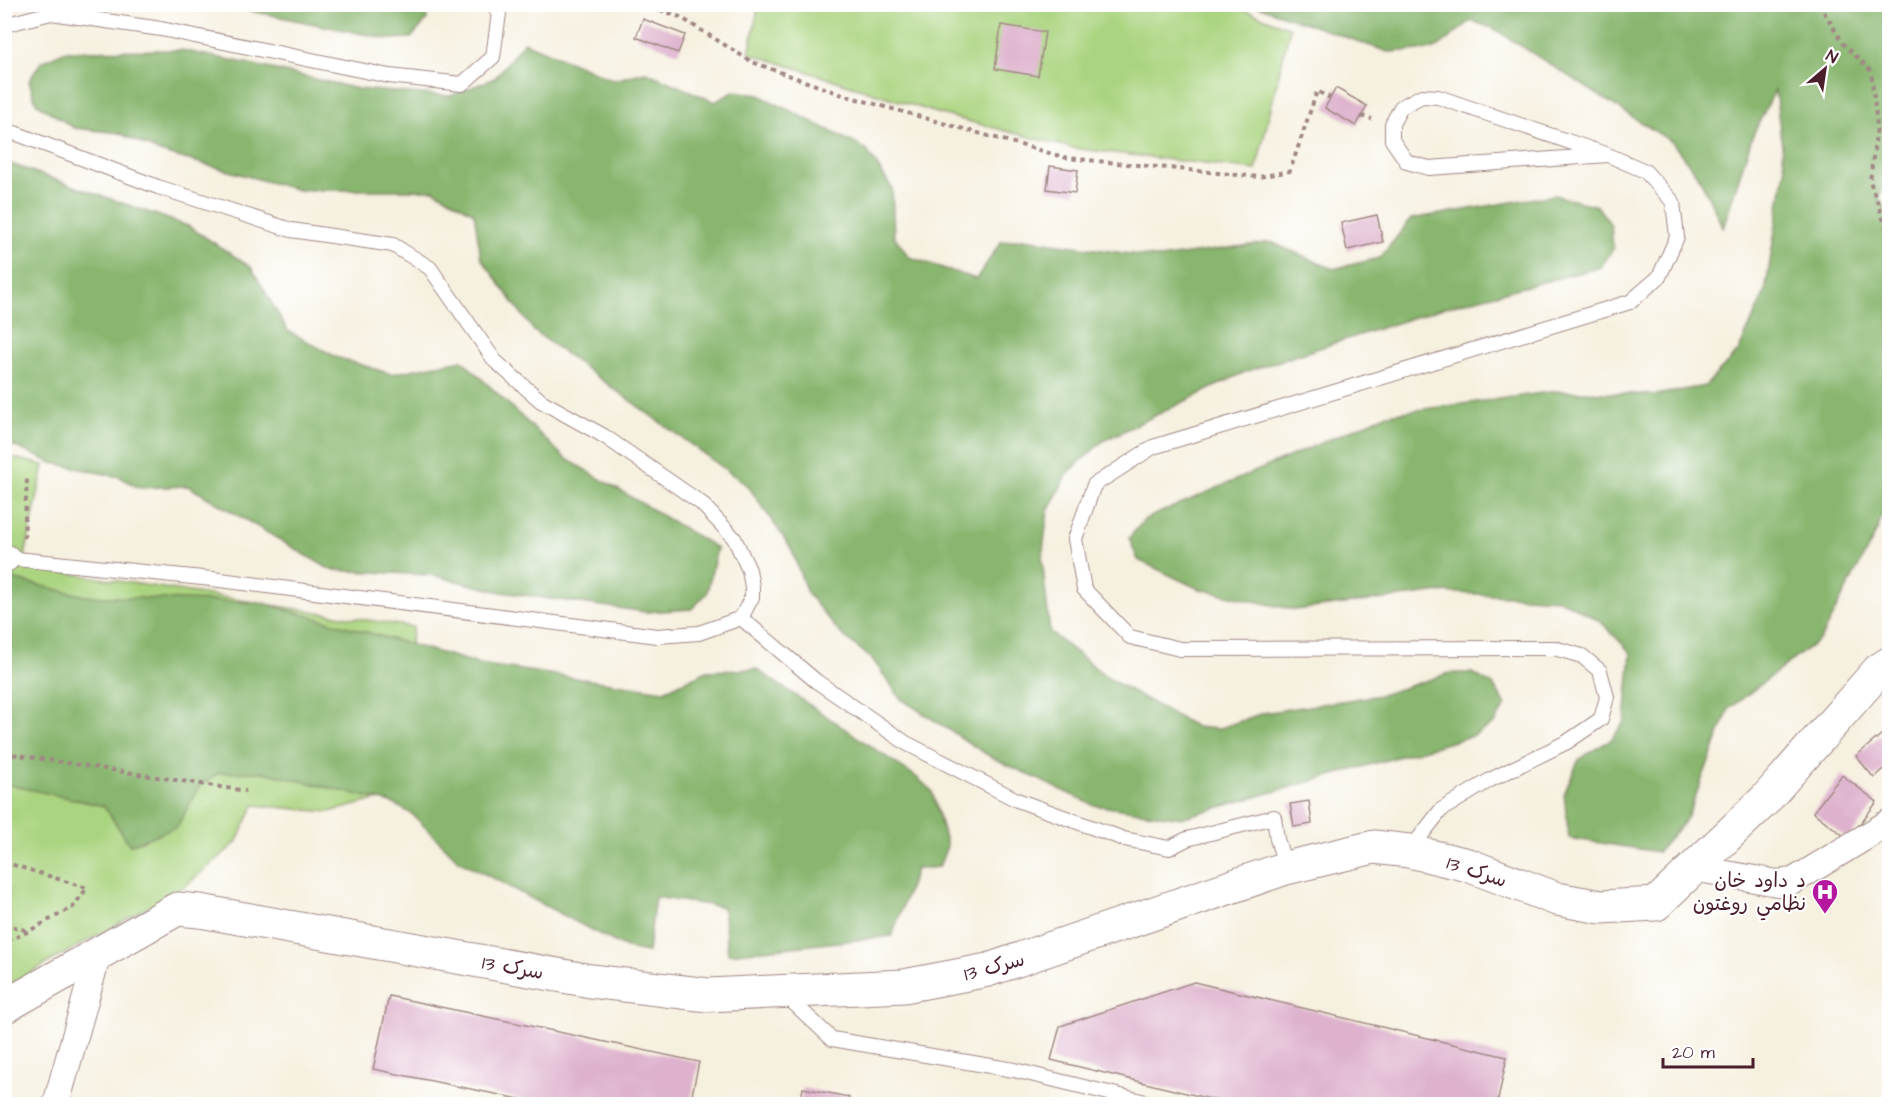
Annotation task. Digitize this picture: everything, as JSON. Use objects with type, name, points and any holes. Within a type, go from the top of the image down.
[{"type":"street","name":"سرک 13","points":[[4,1007],[177,909],[200,911],[591,981],[708,995],[904,986],[988,970],[1286,868],[1374,847],[1409,851],[1468,865],[1557,899],[1601,907],[1656,904],[1765,800],[1879,670],[1890,663]]},
{"type":"street","points":[[1693,868],[1777,883],[1793,881],[1890,822]]},
{"type":"street","points":[[56,1104],[98,954]]},
{"type":"lane","points":[[4,25],[51,13],[161,28],[389,76],[462,84],[493,57],[499,13],[492,4]]},
{"type":"lane","points":[[1409,851],[1441,810],[1490,780],[1567,742],[1601,719],[1607,697],[1600,671],[1582,656],[1554,648],[1180,649],[1130,637],[1084,589],[1075,539],[1094,485],[1153,447],[1630,302],[1659,278],[1677,237],[1673,202],[1645,171],[1608,156],[1438,97],[1422,96],[1401,107],[1392,124],[1392,140],[1407,162],[1429,168],[1608,156]]},
{"type":"lane","points":[[4,129],[158,187],[291,230],[393,245],[430,268],[495,361],[541,400],[604,436],[701,503],[734,538],[749,570],[753,587],[752,597],[741,618],[699,633],[657,636],[9,551]]},
{"type":"lane","points":[[741,618],[816,681],[906,743],[1017,800],[1124,839],[1169,848],[1187,838],[1274,817],[1277,839],[1286,868]]},
{"type":"lane","points":[[782,992],[832,1039],[1014,1070],[1154,1104]]},
{"type":"path","points":[[643,4],[680,17],[752,62],[833,92],[1067,158],[1259,177],[1290,171],[1317,91],[1330,98]]},
{"type":"path","points":[[1819,4],[1845,46],[1871,71],[1877,126],[1870,181],[1890,239]]},
{"type":"path","points":[[9,551],[24,539],[27,479]]},
{"type":"path","points":[[4,753],[246,790]]},
{"type":"path","points":[[4,862],[87,888],[74,907],[4,943]]},
{"type":"path","points":[[4,924],[29,931]]},
{"type":"green space","points":[[759,4],[1230,4],[1290,28],[1256,170],[1072,148],[937,113],[749,53]]},
{"type":"green space","points":[[221,5],[428,5],[427,20],[411,38],[388,39]]},
{"type":"green space","points":[[1254,5],[1889,5],[1889,176],[1879,197],[1890,219],[1889,490],[1878,529],[1821,638],[1729,709],[1687,818],[1658,852],[1569,838],[1564,794],[1579,759],[1612,739],[1625,721],[1631,653],[1600,621],[1559,599],[1441,592],[1295,610],[1199,589],[1138,560],[1129,538],[1145,519],[1388,414],[1557,391],[1655,395],[1705,386],[1738,352],[1765,292],[1785,170],[1775,90],[1752,137],[1723,228],[1700,179],[1672,142],[1493,28],[1471,21],[1435,49],[1388,52]]},
{"type":"green space","points":[[524,42],[613,80],[646,72],[715,102],[735,91],[759,95],[866,149],[892,188],[894,236],[909,257],[976,279],[1001,242],[1023,239],[1160,258],[1271,242],[1333,269],[1380,258],[1411,219],[1554,195],[1597,206],[1611,225],[1613,249],[1601,267],[1446,307],[1245,372],[1103,441],[1069,472],[1048,511],[1042,558],[1050,632],[1111,680],[1196,727],[1218,729],[1263,713],[1381,695],[1450,673],[1472,673],[1493,685],[1506,705],[1494,724],[1472,736],[1181,818],[1093,805],[991,757],[901,699],[873,660],[839,632],[807,593],[791,548],[748,486],[534,331],[481,258],[474,213],[434,190],[298,190],[160,152],[119,133],[74,128],[36,103],[29,81],[41,62],[66,51],[181,50],[358,89],[450,96],[495,78]]},
{"type":"green space","points":[[5,162],[188,226],[251,267],[288,331],[336,357],[391,374],[462,360],[565,458],[717,548],[707,593],[692,609],[646,612],[501,592],[432,575],[331,570],[188,486],[139,488],[120,477],[52,463],[5,442]]},
{"type":"green space","points":[[5,456],[44,465],[23,566],[413,627],[384,798],[329,812],[254,805],[236,843],[184,887],[5,987]]},
{"type":"green space","points":[[4,567],[16,580],[85,596],[263,603],[480,664],[664,691],[707,671],[756,669],[915,776],[932,791],[947,846],[939,867],[916,869],[892,936],[728,954],[723,907],[655,897],[648,952],[626,948],[458,860],[412,814],[392,803],[263,772],[218,773],[199,787],[177,827],[130,845],[104,806],[5,784]]},
{"type":"building","points":[[643,19],[685,35],[678,53],[636,37]]},
{"type":"building","points":[[1001,25],[1045,32],[1038,76],[995,69]]},
{"type":"building","points":[[1336,88],[1367,106],[1356,126],[1325,108]]},
{"type":"building","points":[[1050,166],[1078,170],[1075,193],[1047,189]]},
{"type":"building","points":[[1377,215],[1383,242],[1347,250],[1341,223]]},
{"type":"building","points":[[1882,734],[1890,744],[1890,776],[1884,769],[1874,778],[1856,756]]},
{"type":"building","points":[[1842,775],[1877,802],[1848,839],[1813,812]]},
{"type":"building","points":[[1309,801],[1312,824],[1294,827],[1290,804]]},
{"type":"building","points":[[1194,982],[1507,1057],[1497,1104],[1231,1104],[1051,1060],[1060,1026]]},
{"type":"building","points":[[389,996],[699,1062],[690,1104],[544,1104],[373,1069]]},
{"type":"building","points":[[803,1088],[849,1097],[848,1104],[800,1104]]},
{"type":"place","name":"د داود خان نظامي روغتون","points":[[1825,915]]}]
